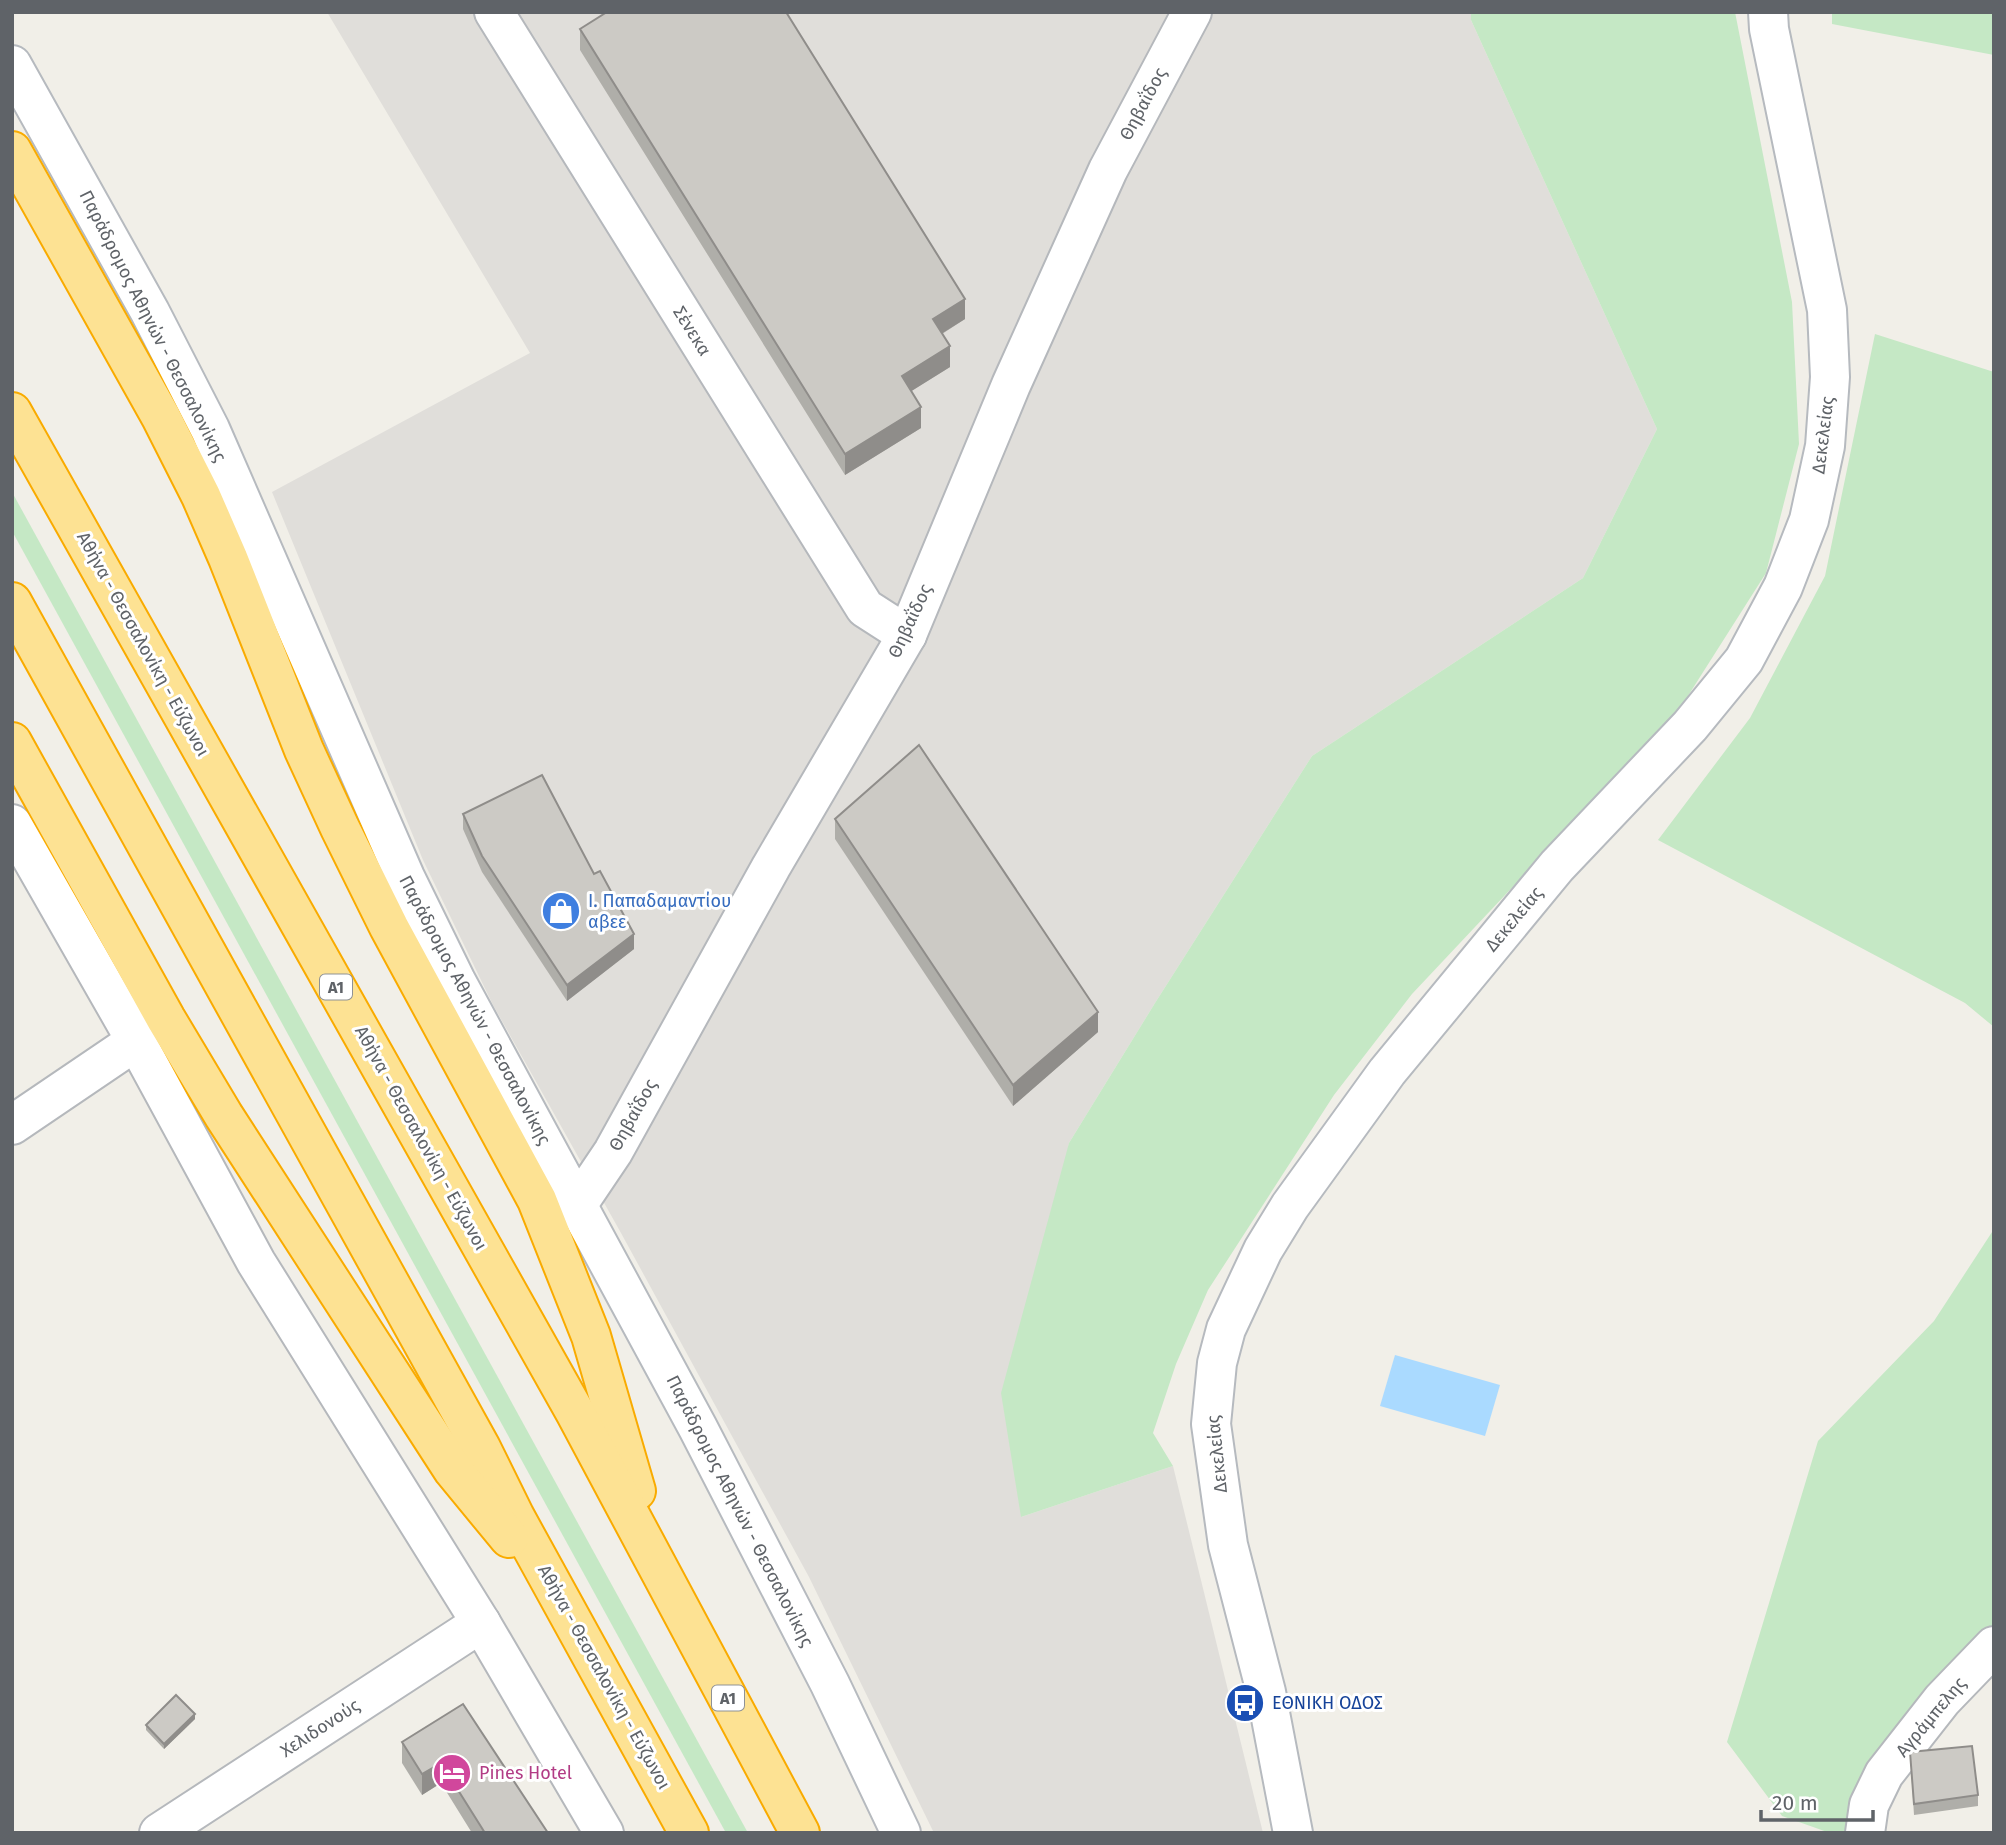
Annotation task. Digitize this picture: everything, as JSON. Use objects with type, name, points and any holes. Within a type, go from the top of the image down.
[{"type":"highway","points":[[12,151],[161,417],[201,496],[229,558],[304,750],[341,828],[389,927],[537,1200],[591,1336],[656,1563]]},
{"type":"highway","name":"Αθήνα - Θεσσαλονίκη - Εύζωνοι","points":[[12,412],[568,1400],[800,1833]]},
{"type":"highway","name":"Αθήνα - Θεσσαλονίκη - Εύζωνοι","points":[[12,602],[481,1448],[515,1517],[689,1833]]},
{"type":"highway","points":[[12,741],[166,1019],[282,1207],[453,1470],[564,1604]]},
{"type":"street","name":"Σένεκα","points":[[494,12],[865,608],[907,635]]},
{"type":"street","name":"Θηβαΐδος","points":[[578,1204],[612,1152],[771,867],[907,635],[1011,385],[1102,183],[1192,12]]},
{"type":"street","name":"Δεκελείας","points":[[1293,1833],[1266,1692],[1228,1545],[1211,1424],[1217,1363],[1227,1329],[1264,1250],[1290,1206],[1387,1072],[1557,866],[1690,726],[1744,660],[1783,587],[1811,508],[1825,446],[1830,377],[1828,310],[1769,29],[1768,12]]},
{"type":"street","name":"Παράδρομος Αθηνών - Θεσσαλονίκης","points":[[12,65],[150,312],[211,429],[405,877],[456,981],[698,1428],[830,1684],[901,1833]]},
{"type":"street","points":[[12,824],[256,1262],[481,1623],[604,1833]]},
{"type":"street","points":[[12,1125],[135,1041]]},
{"type":"street","name":"Χελιδονούς","points":[[159,1833],[481,1623]]},
{"type":"street","name":"Αγράμπελης","points":[[1865,1833],[1869,1804],[1884,1774],[1942,1700],[1994,1646]]},
{"type":"shaded area","points":[[327,12],[1471,12],[1471,20],[1657,429],[1583,578],[1312,756],[1069,1143],[1021,1517],[1173,1466],[1263,1833],[934,1833],[809,1577],[493,1005],[423,860],[272,492],[530,353]]},
{"type":"green space","points":[[1471,12],[1735,12],[1792,302],[1799,444],[1766,573],[1679,710],[1412,994],[1334,1095],[1208,1290],[1176,1364],[1153,1433],[1173,1466],[1021,1517],[1001,1393],[1069,1143],[1312,756],[1583,578],[1657,429],[1471,20]]},
{"type":"green space","points":[[1832,12],[1994,12],[1994,55],[1832,24]]},
{"type":"green space","points":[[1875,334],[1994,372],[1994,1027],[1965,1003],[1658,840],[1750,718],[1825,576]]},
{"type":"green space","points":[[12,492],[748,1833],[726,1833],[12,531]]},
{"type":"green space","points":[[1994,1229],[1994,1624],[1925,1690],[1870,1759],[1855,1793],[1846,1833],[1830,1833],[1782,1816],[1727,1742],[1818,1441],[1934,1321]]},
{"type":"water","points":[[1395,1355],[1500,1385],[1485,1436],[1380,1406]]},
{"type":"building","points":[[607,12],[786,12],[965,299],[933,319],[950,346],[902,376],[921,407],[845,454],[580,29]]},
{"type":"building","points":[[919,745],[1098,1012],[1013,1085],[835,819]]},
{"type":"building","name":"Ι. Παπαδαμαντίου αβεε","points":[[542,775],[594,874],[600,871],[634,934],[567,985],[482,856],[463,814]]},
{"type":"building","points":[[176,1695],[195,1714],[164,1744],[146,1725]]},
{"type":"building","name":"Pines Hotel","points":[[463,1704],[548,1833],[485,1833],[441,1763],[422,1774],[402,1742]]},
{"type":"building","points":[[1972,1746],[1978,1795],[1914,1804],[1910,1752]]},
{"type":"place","name":"Ι. Παπαδαμαντίου αβεε","points":[[561,911]]},
{"type":"place","name":"ΕΘΝΙΚΗ ΟΔΟΣ","points":[[1245,1703]]},
{"type":"place","name":"Pines Hotel","points":[[452,1773]]}]
